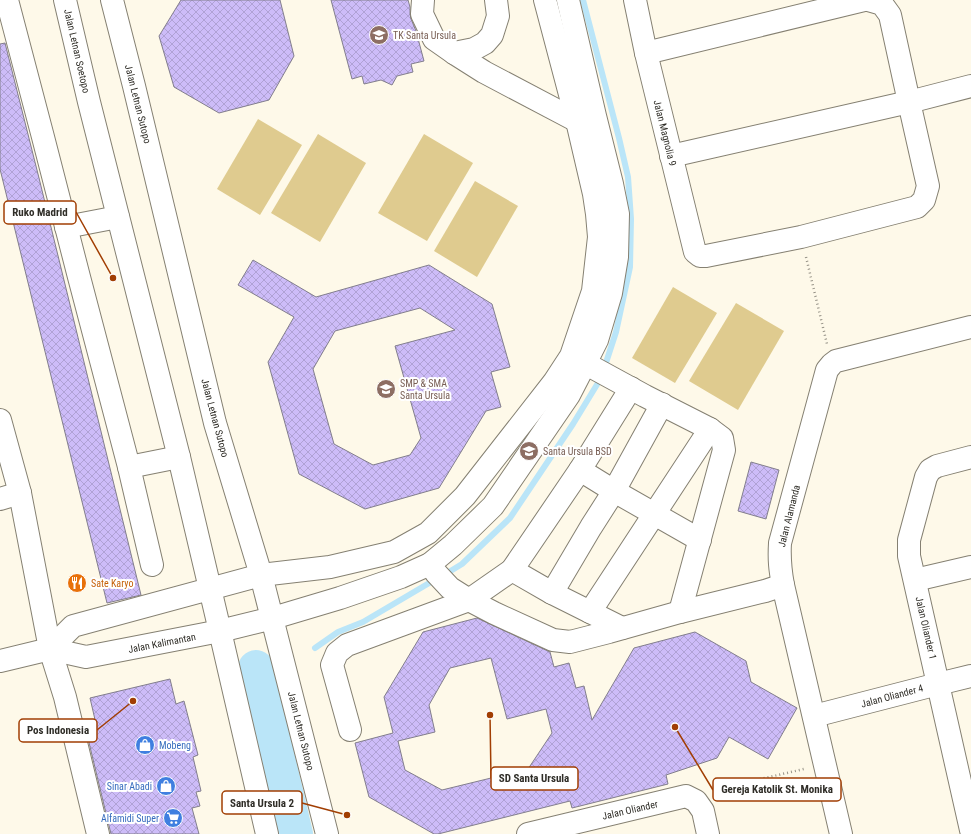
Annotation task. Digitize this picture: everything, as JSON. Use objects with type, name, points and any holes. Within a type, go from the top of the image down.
[{"type":"street","points":[[7,0],[129,468],[152,565]]},
{"type":"street","name":"Jalan Letnan Soetopo","points":[[66,0],[89,102],[118,217]]},
{"type":"street","name":"Jalan Letnan Sutopo","points":[[112,0],[215,422],[273,618],[327,834]]},
{"type":"street","points":[[423,0],[422,14],[434,39],[484,72],[586,119]]},
{"type":"street","points":[[454,53],[474,49],[485,43],[492,35],[498,16],[496,0]]},
{"type":"street","points":[[50,649],[73,626],[261,575],[330,567],[394,552],[428,533],[465,496],[554,382],[589,365],[611,293],[606,259],[618,214],[612,184],[586,119],[545,0]]},
{"type":"street","points":[[568,0],[586,119]]},
{"type":"street","name":"Jalan Magnolia 9","points":[[636,0],[646,53],[695,252],[700,256],[706,256],[801,237]]},
{"type":"street","points":[[646,53],[864,0]]},
{"type":"street","points":[[801,237],[917,207],[924,200],[928,186],[908,102],[890,15],[882,4],[868,0]]},
{"type":"street","points":[[671,156],[908,102],[971,86]]},
{"type":"street","points":[[66,227],[118,217],[179,457],[267,834]]},
{"type":"street","points":[[832,364],[836,360],[971,328]]},
{"type":"street","name":"Jalan Alamanda","points":[[832,364],[827,370],[780,543],[779,567],[841,834]]},
{"type":"street","points":[[589,365],[710,429],[722,438],[724,450],[680,612]]},
{"type":"street","name":"Jalan Kalimantan","points":[[0,661],[50,649],[86,657],[220,631],[273,618],[347,596],[401,577],[439,575],[453,545],[493,506],[589,365]]},
{"type":"street","points":[[350,730],[332,665],[337,653],[347,645],[469,600],[512,570],[580,470],[631,388]]},
{"type":"street","points":[[552,593],[614,491],[662,404]]},
{"type":"street","points":[[0,420],[10,496],[50,649],[65,697],[98,834]]},
{"type":"street","points":[[590,612],[710,429]]},
{"type":"street","points":[[129,468],[179,457]]},
{"type":"street","name":"Jalan Oliander 1","points":[[971,457],[937,466],[930,470],[926,477],[909,540],[909,556],[938,684],[967,791],[971,830]]},
{"type":"street","points":[[580,470],[700,540]]},
{"type":"street","points":[[915,580],[971,567]]},
{"type":"street","points":[[512,570],[552,593],[622,628]]},
{"type":"street","points":[[439,575],[469,600],[553,640],[570,642],[783,585]]},
{"type":"street","name":"Jalan Oliander 4","points":[[814,716],[971,676]]},
{"type":"street","points":[[686,796],[696,801],[703,811],[708,834]]},
{"type":"street","name":"Jalan Oliander","points":[[528,834],[686,796]]},
{"type":"path","points":[[801,237],[832,364]]},
{"type":"path","points":[[686,796],[825,764]]},
{"type":"shaded area","points":[[258,119],[302,145],[260,215],[217,189]]},
{"type":"shaded area","points":[[318,134],[366,163],[320,242],[271,213]]},
{"type":"shaded area","points":[[424,134],[473,163],[427,241],[378,213]]},
{"type":"shaded area","points":[[475,181],[518,206],[477,277],[434,251]]},
{"type":"shaded area","points":[[673,287],[717,313],[675,383],[632,358]]},
{"type":"shaded area","points":[[736,303],[784,331],[738,410],[689,381]]},
{"type":"building","points":[[181,0],[280,0],[294,56],[269,100],[219,113],[174,87],[159,36]]},
{"type":"building","name":"TK Santa Ursula","points":[[331,0],[408,0],[411,19],[416,31],[424,61],[411,64],[413,72],[397,76],[392,85],[381,80],[364,84],[362,76],[352,79]]},
{"type":"building","points":[[5,43],[141,595],[107,603],[0,169],[0,44]]},
{"type":"building","name":"SMP & SMA Santa Ursula","points":[[253,260],[316,297],[429,265],[492,304],[510,367],[491,372],[501,407],[486,411],[439,488],[365,509],[299,474],[268,362],[294,317],[238,285]],"holes":[[[420,308],[455,330],[395,346],[421,438],[410,455],[373,465],[334,444],[313,369],[335,331]]]},
{"type":"building","points":[[751,462],[779,470],[766,519],[738,511]]},
{"type":"building","points":[[477,618],[550,652],[554,667],[569,663],[576,688],[584,686],[592,720],[634,648],[695,632],[746,661],[751,682],[797,708],[768,759],[729,737],[717,758],[666,775],[668,784],[572,808],[570,801],[434,834],[369,797],[355,743],[393,733],[384,697],[423,632]],"holes":[[[491,658],[507,719],[546,709],[552,733],[528,769],[442,790],[405,770],[398,741],[435,732],[429,705],[450,668]]]},
{"type":"building","points":[[170,679],[176,704],[184,701],[198,755],[193,757],[201,791],[196,792],[200,806],[192,808],[199,834],[111,834],[85,726],[96,724],[90,698]]},
{"type":"waterway","points":[[444,575],[462,564],[510,518],[573,424],[601,378],[616,332],[630,267],[631,219],[628,177],[583,0]]},
{"type":"waterway","points":[[315,648],[338,632],[363,622],[436,579]]},
{"type":"waterway","points":[[256,668],[295,834]]},
{"type":"place","name":"TK Santa Ursula","points":[[379,35]]},
{"type":"place","name":"Ruko Madrid","points":[[113,278]]},
{"type":"place","name":"SMP & SMA Santa Ursula","points":[[386,389]]},
{"type":"place","name":"Santa Ursula BSD","points":[[529,451]]},
{"type":"place","name":"Sate Karyo","points":[[77,583]]},
{"type":"place","name":"Pos Indonesia","points":[[133,701]]},
{"type":"place","name":"SD Santa Ursula","points":[[490,715]]},
{"type":"place","name":"Gereja Katolik St. Monika","points":[[675,727]]},
{"type":"place","name":"Mobeng","points":[[145,745]]},
{"type":"place","name":"Sinar Abadi","points":[[166,786]]},
{"type":"place","name":"Santa Ursula 2","points":[[347,815]]},
{"type":"place","name":"Alfamidi Super","points":[[173,818]]}]
